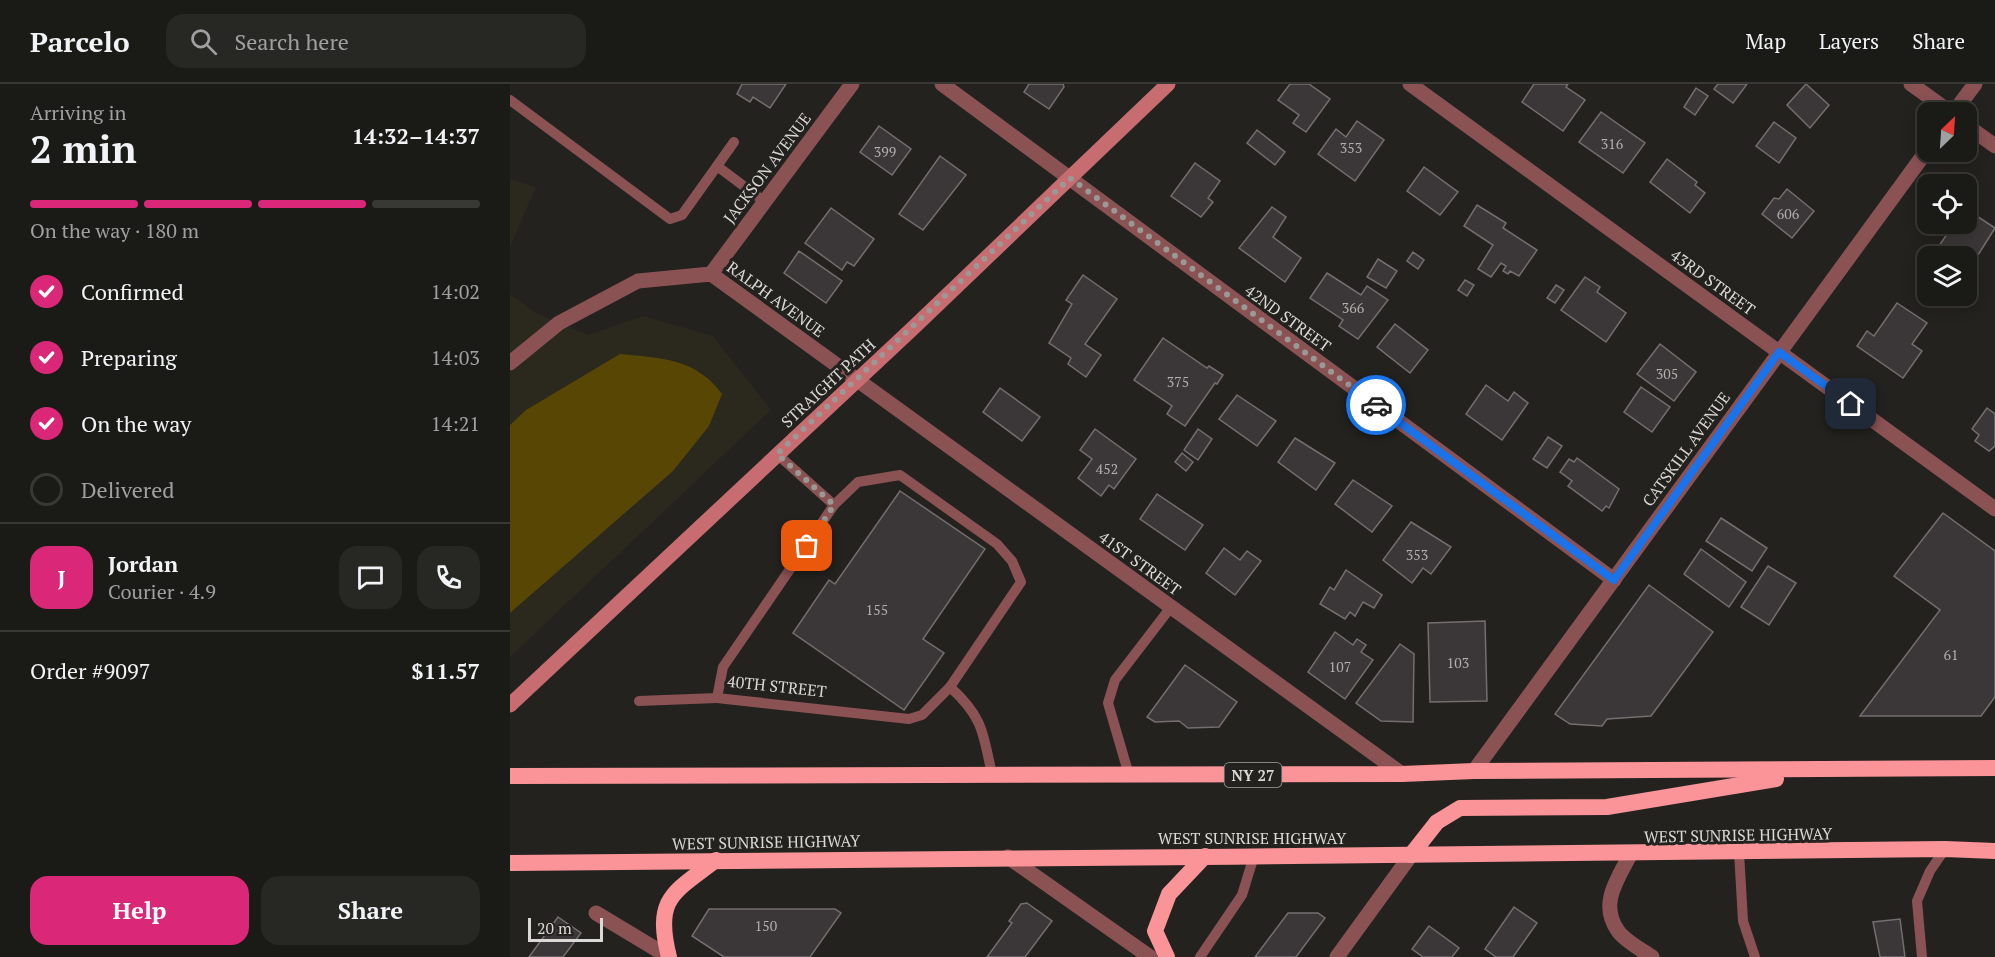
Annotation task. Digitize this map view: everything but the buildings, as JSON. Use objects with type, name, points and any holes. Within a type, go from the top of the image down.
[{"type":"highway","name":"NY 27","points":[[510,776],[1402,774],[1474,771],[1824,771],[1995,768]]},
{"type":"highway","points":[[1411,855],[1437,822],[1460,808],[1607,807],[1824,771]]},
{"type":"highway","name":"WEST SUNRISE HIGHWAY","points":[[510,863],[1008,857],[1630,855],[1945,849],[1995,851]]},
{"type":"highway","points":[[1167,957],[1155,931],[1169,894],[1205,856]]},
{"type":"highway","points":[[669,957],[663,934],[663,916],[667,902],[678,890],[716,860]]},
{"type":"main road","name":"STRAIGHT PATH","points":[[510,705],[857,380],[1168,84]]},
{"type":"street","name":"JACKSON AVENUE","points":[[711,274],[852,84]]},
{"type":"street","name":"42ND STREET","points":[[942,84],[1614,580]]},
{"type":"street","name":"43RD STREET","points":[[1410,84],[1995,509]]},
{"type":"street","points":[[1911,84],[1937,102]]},
{"type":"street","points":[[1960,102],[1975,84]]},
{"type":"street","points":[[1977,133],[1995,146]]},
{"type":"street","name":"CATSKILL AVENUE","points":[[1474,771],[1918,162]]},
{"type":"street","name":"RALPH AVENUE","points":[[510,363],[559,323],[638,280],[711,274],[857,380]]},
{"type":"street","name":"41ST STREET","points":[[857,380],[1402,774]]},
{"type":"street","points":[[1336,957],[1411,855]]},
{"type":"street","points":[[1630,855],[1610,892],[1608,906],[1618,932],[1652,957]]},
{"type":"street","points":[[1008,857],[1150,957]]},
{"type":"street","points":[[596,914],[669,957]]},
{"type":"lane","points":[[510,100],[670,219],[682,215],[734,142]]},
{"type":"lane","points":[[717,166],[765,201]]},
{"type":"lane","points":[[777,454],[834,505]]},
{"type":"lane","name":"40TH STREET","points":[[900,475],[996,544],[1012,561],[1021,582],[950,687],[922,715],[909,719],[717,698],[723,667],[834,505],[858,482],[900,475]]},
{"type":"lane","points":[[1129,775],[1108,703],[1115,680],[1172,608]]},
{"type":"lane","points":[[950,687],[971,706],[983,731],[992,775]]},
{"type":"lane","points":[[639,701],[717,698]]},
{"type":"lane","points":[[1922,957],[1917,901],[1930,871],[1945,849]]},
{"type":"lane","points":[[1739,852],[1743,921],[1755,957]]},
{"type":"lane","points":[[1200,957],[1242,895],[1254,856]]},
{"type":"shaded area","points":[[510,179],[536,187],[510,247]]},
{"type":"shaded area","points":[[510,294],[536,313],[588,335],[643,316],[713,336],[771,410],[510,657]]},
{"type":"shaded area","points":[[620,354],[676,362],[701,373],[722,394],[709,426],[673,471],[510,613],[510,425],[526,410]]},
{"type":"way so far","points":[[807,546],[834,505],[777,454],[1070,178],[1376,405]]},
{"type":"route","points":[[1376,405],[1614,580],[1779,352],[1851,404]]}]
